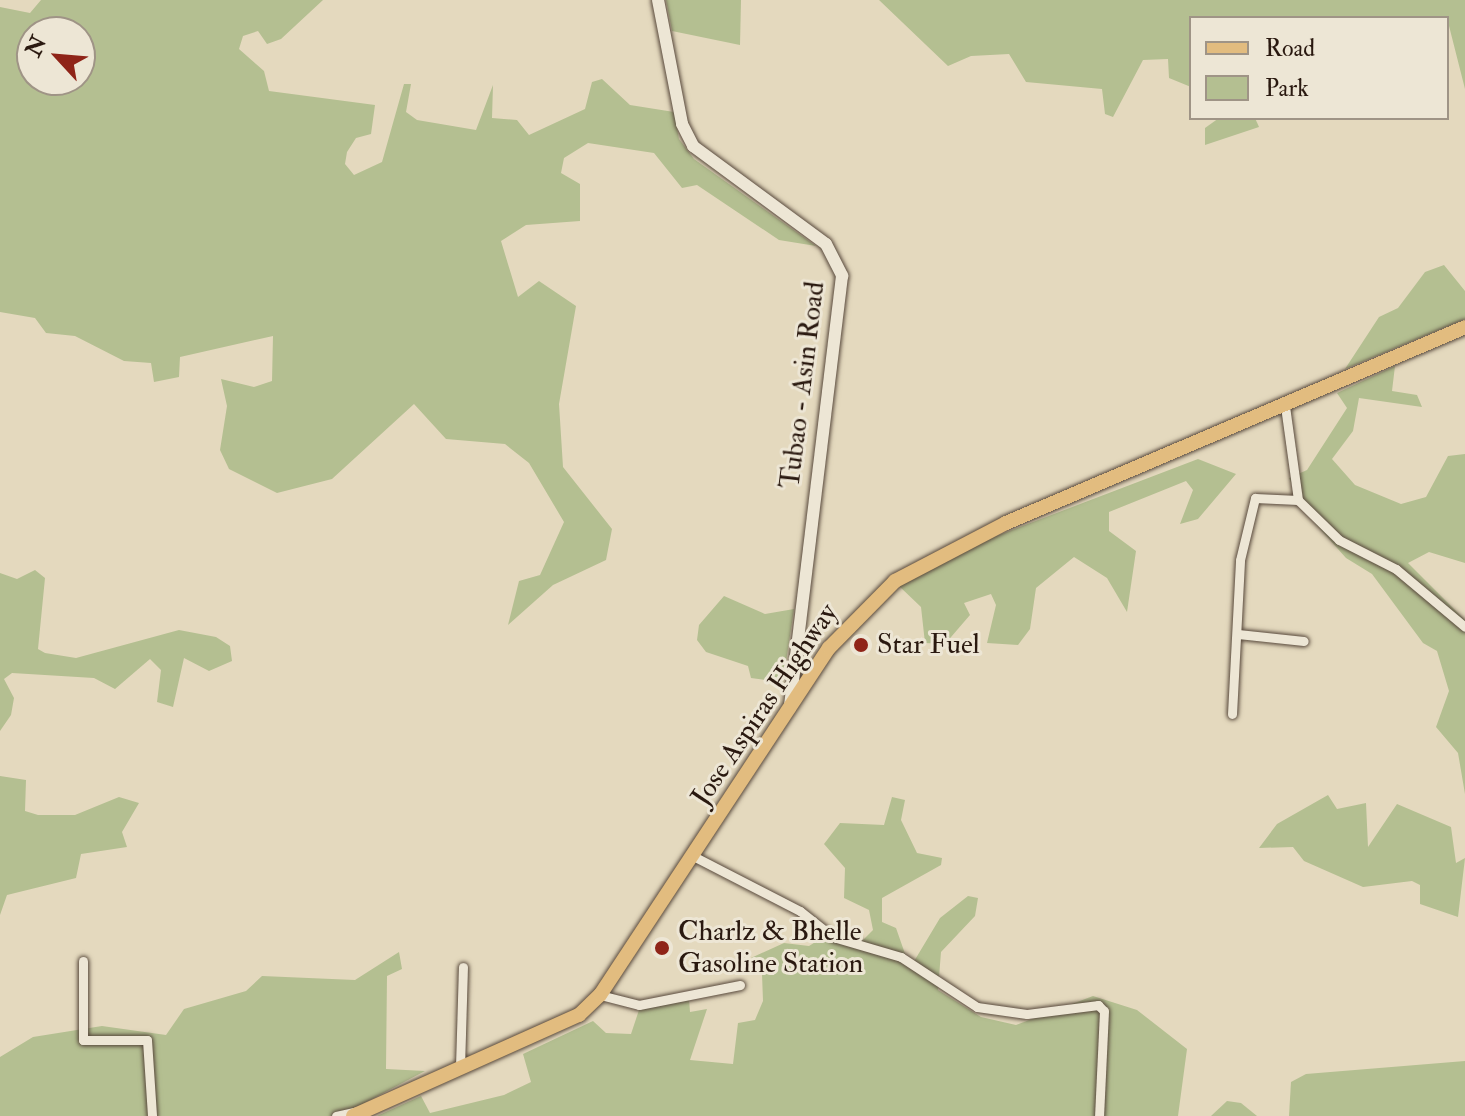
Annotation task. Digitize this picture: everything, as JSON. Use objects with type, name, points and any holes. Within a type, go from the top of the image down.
[{"type":"main road","name":"Tubao - Asin Road","points":[[658,0],[682,124],[693,146],[815,234],[842,276],[790,708]]},
{"type":"main road","name":"Jose Aspiras Highway","points":[[358,1113],[579,1015],[600,995],[695,857],[849,621],[914,568],[1465,327]]},
{"type":"street","points":[[1285,406],[1298,500],[1339,540],[1396,569],[1465,627]]},
{"type":"street","points":[[1232,714],[1249,503],[1298,500]]},
{"type":"street","points":[[1238,634],[1304,641]]},
{"type":"street","points":[[695,857],[792,907],[833,937],[901,957],[977,1007],[1027,1014],[1098,1005],[1104,1011],[1099,1116]]},
{"type":"street","points":[[83,961],[83,1040],[147,1040],[152,1116]]},
{"type":"street","points":[[460,1067],[463,967]]},
{"type":"street","points":[[600,995],[639,1005],[740,985]]},
{"type":"street","points":[[336,1116],[358,1113]]},
{"type":"green space","points":[[41,0],[323,0],[281,39],[267,44],[258,31],[243,36],[239,49],[264,71],[269,91],[375,105],[371,134],[356,138],[347,152],[345,164],[354,175],[382,162],[404,84],[411,84],[406,112],[417,120],[476,130],[493,85],[492,118],[517,120],[529,135],[585,109],[592,82],[602,79],[630,105],[674,112],[679,139],[694,159],[816,246],[779,240],[697,185],[682,188],[654,153],[588,143],[564,158],[561,173],[580,184],[580,221],[526,225],[501,241],[518,297],[539,281],[576,306],[559,404],[563,467],[612,529],[606,560],[553,585],[508,625],[519,581],[540,575],[564,522],[529,463],[505,444],[446,439],[414,404],[332,479],[277,493],[229,469],[220,450],[227,406],[221,379],[254,387],[272,381],[273,336],[180,357],[179,377],[154,382],[151,363],[124,361],[75,336],[46,333],[35,318],[0,312],[0,7],[30,13]]},
{"type":"green space","points":[[666,0],[741,0],[740,45],[672,31]]},
{"type":"green space","points":[[879,0],[1465,0],[1465,89],[1449,16],[1189,16],[1189,86],[1169,78],[1168,59],[1143,60],[1113,117],[1105,114],[1102,89],[1026,82],[1009,54],[971,56],[948,66]]},
{"type":"green space","points":[[1216,120],[1256,120],[1259,127],[1205,145],[1205,128]]},
{"type":"green space","points":[[1444,265],[1465,291],[1465,319],[1345,369],[1379,317],[1398,308],[1425,272]]},
{"type":"green space","points":[[1395,366],[1392,391],[1417,395],[1422,407],[1359,398],[1353,431],[1332,459],[1355,485],[1401,504],[1426,497],[1448,456],[1465,454],[1465,563],[1429,552],[1408,563],[1465,620],[1465,794],[1458,753],[1436,727],[1449,691],[1437,651],[1423,643],[1372,574],[1346,558],[1304,511],[1289,478],[1307,470],[1347,408],[1337,393]]},
{"type":"green space","points":[[1198,459],[1236,474],[1198,519],[1180,524],[1193,490],[1186,481],[1109,512],[1109,531],[1136,551],[1127,612],[1107,578],[1074,557],[1036,588],[1030,629],[1018,645],[987,643],[996,605],[991,594],[964,603],[970,615],[945,644],[925,643],[921,607],[899,586],[991,538]]},
{"type":"green space","points":[[35,570],[45,578],[38,649],[45,653],[76,658],[179,630],[216,637],[230,646],[232,661],[209,671],[184,658],[173,707],[157,702],[161,670],[150,659],[115,689],[94,678],[12,673],[4,679],[14,698],[11,715],[0,731],[0,573],[17,579]]},
{"type":"green space","points":[[724,596],[765,614],[794,609],[783,682],[751,678],[748,666],[706,652],[697,640],[699,625]]},
{"type":"green space","points":[[0,776],[26,780],[25,811],[38,815],[75,815],[119,797],[139,803],[122,832],[127,847],[81,854],[76,878],[7,895],[0,915]]},
{"type":"green space","points":[[1328,795],[1337,809],[1366,803],[1368,847],[1397,804],[1451,827],[1456,863],[1465,858],[1458,917],[1420,904],[1420,885],[1412,881],[1363,887],[1304,861],[1293,847],[1259,848],[1277,824]]},
{"type":"green space","points":[[892,797],[905,800],[901,820],[917,853],[942,858],[941,865],[882,898],[882,922],[896,928],[910,968],[940,918],[968,896],[978,898],[975,916],[941,952],[938,990],[981,1017],[1016,1025],[1093,996],[1137,1010],[1187,1049],[1178,1116],[377,1116],[421,1096],[430,1113],[504,1095],[531,1082],[523,1054],[593,1021],[606,1033],[631,1034],[639,1010],[689,999],[690,1012],[707,1009],[690,1060],[733,1064],[738,1023],[755,1020],[763,1001],[762,974],[743,972],[740,963],[784,943],[809,946],[825,936],[856,947],[873,930],[869,910],[844,898],[845,868],[824,844],[840,823],[884,825]]},
{"type":"green space","points":[[399,952],[402,969],[387,976],[386,1069],[425,1071],[340,1116],[0,1116],[0,1057],[33,1037],[102,1026],[166,1035],[184,1009],[246,991],[262,976],[355,980]]},
{"type":"green space","points":[[1465,1061],[1465,1116],[1289,1116],[1291,1082],[1306,1074]]},
{"type":"green space","points":[[1227,1101],[1241,1103],[1257,1116],[1211,1116]]},
{"type":"place","name":"Star Fuel","points":[[861,645]]},
{"type":"place","name":"Charlz & Bhelle Gasoline Station","points":[[662,948]]}]
